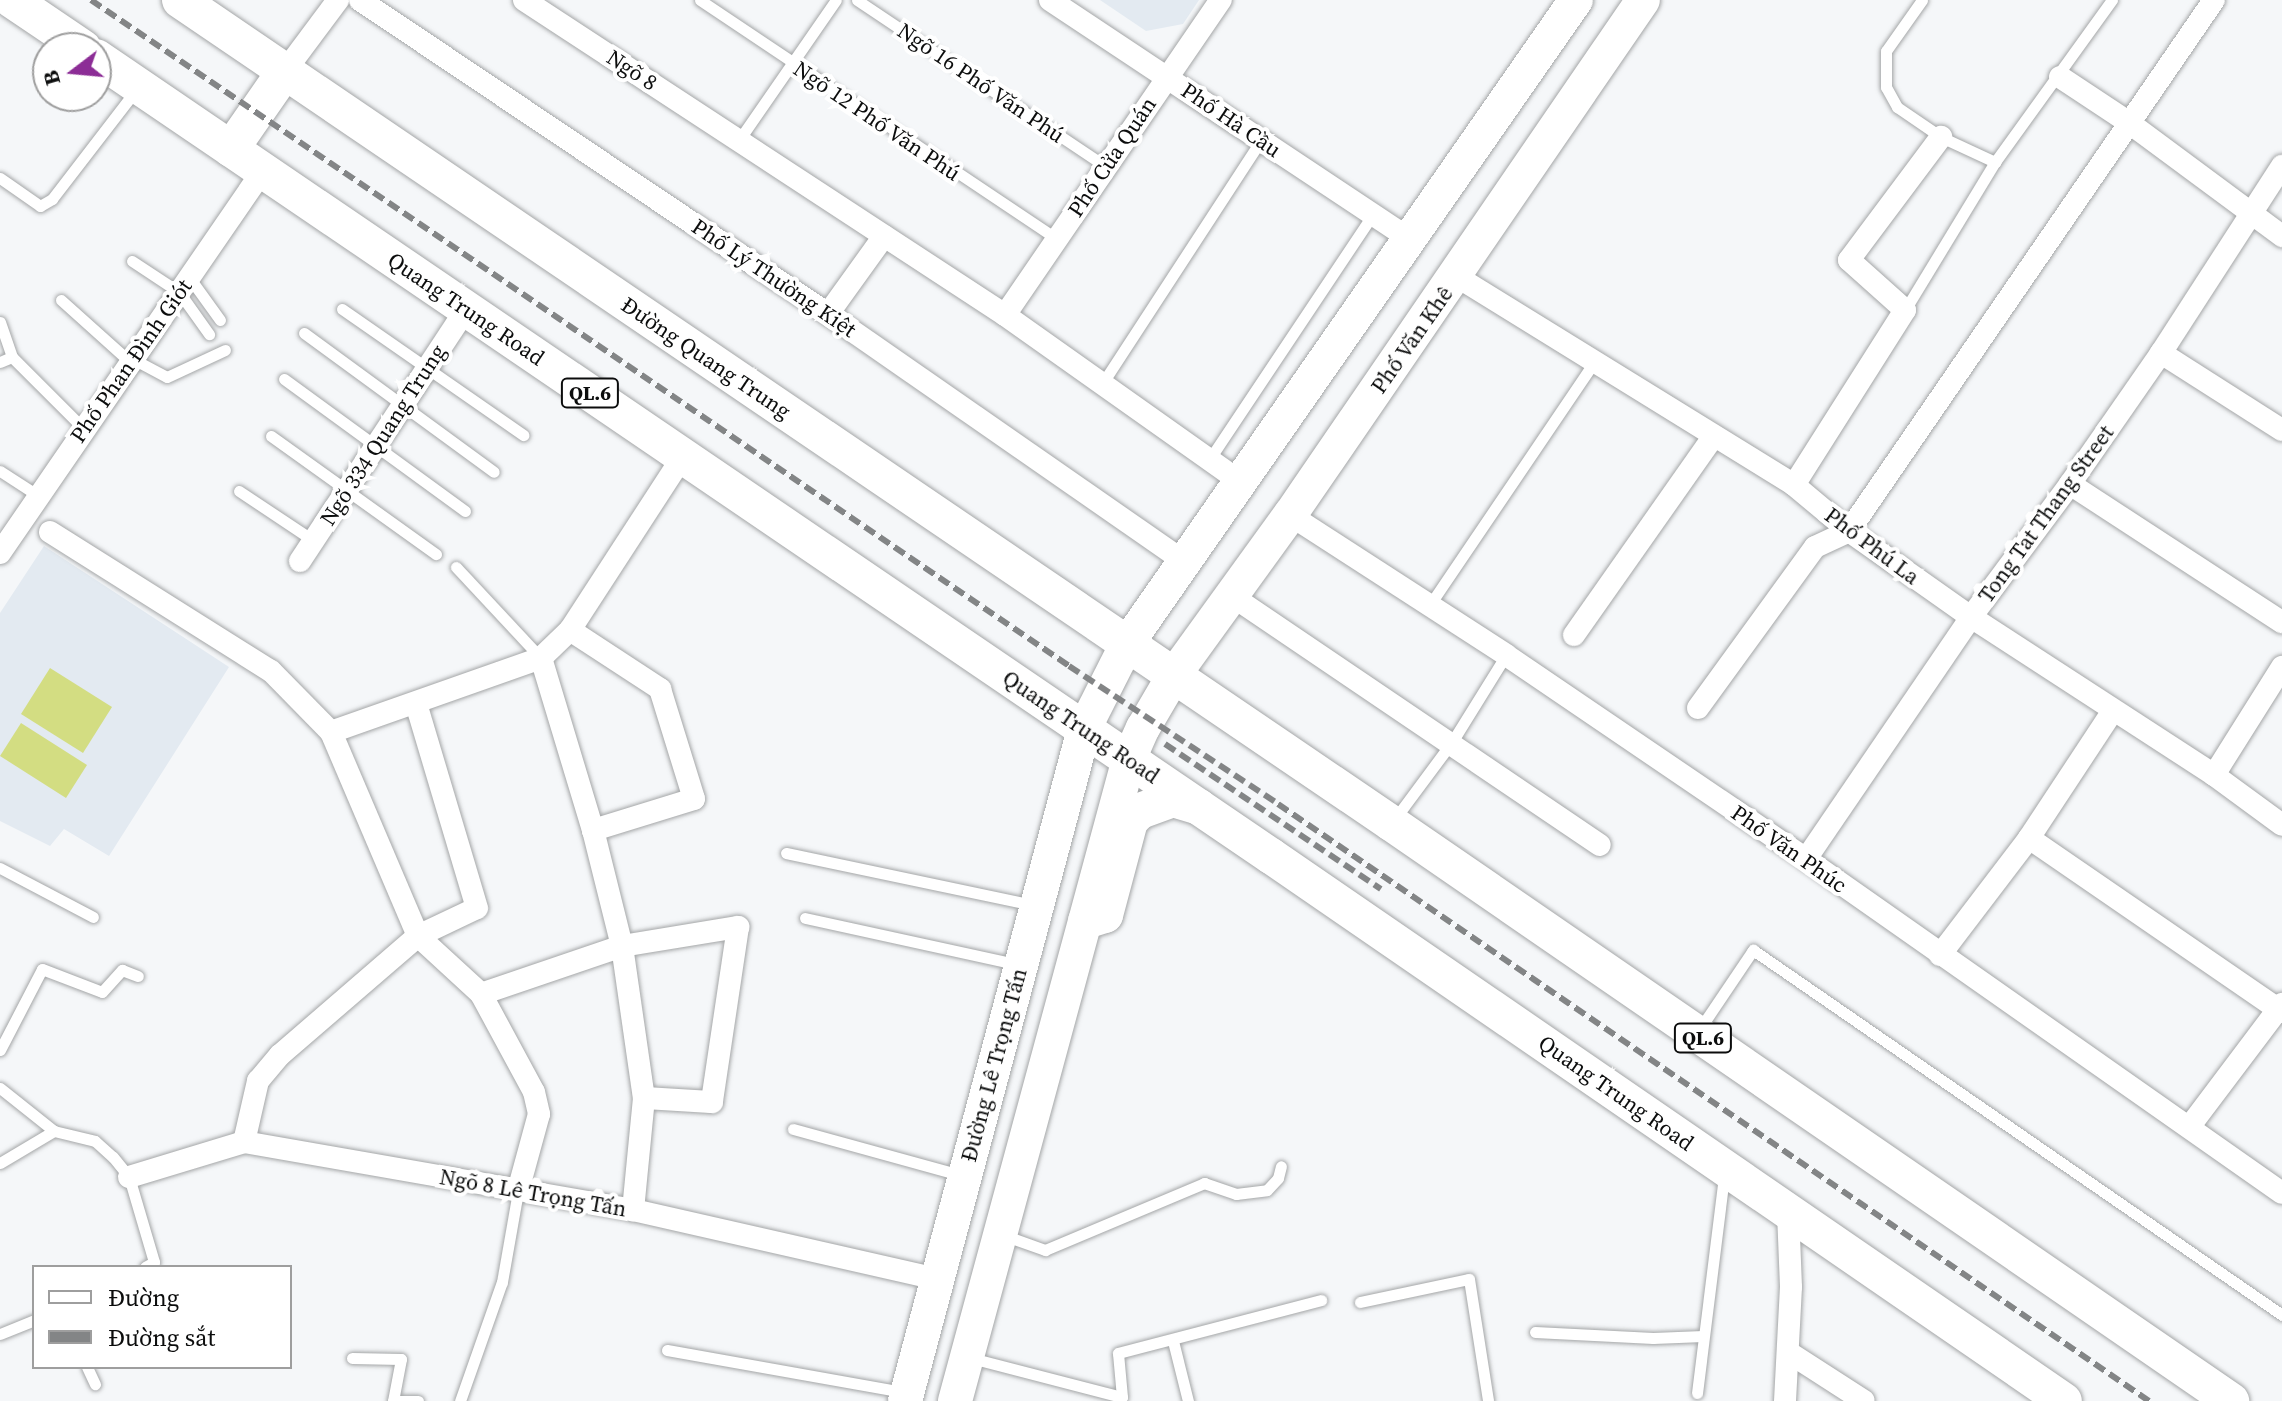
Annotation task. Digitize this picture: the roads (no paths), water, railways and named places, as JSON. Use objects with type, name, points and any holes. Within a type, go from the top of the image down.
[{"type":"highway","points":[[12,0],[59,32]]},
{"type":"highway","name":"QL.6","points":[[180,0],[285,71]]},
{"type":"highway","name":"Quang Trung Road","points":[[112,68],[1084,729],[1125,776],[1200,807],[2064,1401]]},
{"type":"highway","points":[[231,149],[285,71]]},
{"type":"highway","name":"Đường Quang Trung","points":[[285,71],[1135,633]]},
{"type":"highway","name":"QL.6","points":[[1135,633],[1391,823],[2231,1401]]},
{"type":"highway","points":[[1086,921],[1105,915],[1130,821],[1140,811],[1173,799],[1200,807]]},
{"type":"main road","points":[[1135,633],[1576,0]]},
{"type":"main road","name":"Phố Văn Khê","points":[[1125,776],[1180,665],[1290,515],[1643,0]]},
{"type":"main road","name":"Đường Lê Trọng Tấn","points":[[906,1397],[1084,729],[1135,633]]},
{"type":"main road","points":[[955,1401],[1125,776],[1072,775]]},
{"type":"street","points":[[285,71],[338,0]]},
{"type":"street","name":"Phố Lý Thường Kiệt","points":[[360,0],[828,314],[1185,562]]},
{"type":"street","name":"Ngõ 8","points":[[524,0],[1005,315],[1241,482]]},
{"type":"street","name":"Phố Hà Cầu","points":[[1050,0],[1411,240]]},
{"type":"street","name":"Phố Cửa Quán","points":[[1005,315],[1165,76],[1221,0]]},
{"type":"street","points":[[1698,708],[1815,547],[1849,531],[2214,0]]},
{"type":"street","points":[[2060,77],[2128,122],[2282,236]]},
{"type":"street","points":[[1794,485],[1905,310],[1849,260],[1941,137]]},
{"type":"street","name":"Tong Tat Thang Street","points":[[1806,859],[1971,617],[2070,484],[2161,353],[2282,166]]},
{"type":"street","name":"Phố Phan Đình Giót","points":[[0,553],[37,524],[37,495],[263,170]]},
{"type":"street","points":[[828,314],[884,236]]},
{"type":"street","name":"Phố Phú La","points":[[1456,276],[1794,485],[1849,531],[1971,617],[2112,712],[2214,775],[2282,825]]},
{"type":"street","name":"Ngõ 334 Quang Trung","points":[[300,561],[466,309]]},
{"type":"street","points":[[2161,353],[2282,430]]},
{"type":"street","points":[[1574,635],[1714,436]]},
{"type":"street","points":[[331,732],[541,658],[570,630],[683,456]]},
{"type":"street","points":[[2070,484],[2282,622]]},
{"type":"street","name":"Phố Văn Phúc","points":[[1290,515],[1506,655],[1806,859],[2282,1193]]},
{"type":"street","points":[[37,524],[271,671],[331,732],[418,936],[481,994],[534,1092],[539,1114],[518,1191]]},
{"type":"street","points":[[1232,596],[1600,845]]},
{"type":"street","points":[[570,630],[660,689],[694,799],[593,830]]},
{"type":"street","points":[[541,658],[593,830],[622,946],[644,1098],[633,1210]]},
{"type":"street","points":[[2214,775],[2282,667]]},
{"type":"street","points":[[244,1142],[258,1081],[280,1055],[418,936],[477,908],[416,703]]},
{"type":"street","points":[[1940,955],[2029,838],[2112,712]]},
{"type":"street","points":[[2029,838],[2281,1008],[2190,1126]]},
{"type":"street","points":[[481,994],[622,946],[738,927],[712,1102],[644,1098]]},
{"type":"street","name":"Ngõ 8 Lê Trọng Tấn","points":[[129,1177],[244,1142],[633,1210],[937,1279]]},
{"type":"street","points":[[1785,1401],[1791,1287],[1788,1211]]},
{"type":"street","points":[[1788,1352],[1864,1401]]},
{"type":"lane","name":"Ngõ 12 Phố Văn Phú","points":[[700,0],[1057,239]]},
{"type":"lane","points":[[739,140],[836,0]]},
{"type":"lane","name":"Ngõ 16 Phố Văn Phú","points":[[857,0],[1105,166]]},
{"type":"lane","points":[[1922,0],[1886,51],[1886,87],[1897,107],[1941,137],[1995,162]]},
{"type":"lane","points":[[1905,310],[1995,162],[2060,77],[2112,0]]},
{"type":"lane","points":[[0,178],[40,206],[52,199],[139,86]]},
{"type":"lane","points":[[1102,384],[1261,140]]},
{"type":"lane","points":[[1209,460],[1373,214]]},
{"type":"lane","points":[[132,261],[184,284],[220,320]]},
{"type":"lane","points":[[184,284],[209,334]]},
{"type":"lane","points":[[61,300],[131,360],[167,377],[225,350]]},
{"type":"lane","points":[[342,309],[523,435]]},
{"type":"lane","points":[[0,322],[12,357],[84,429]]},
{"type":"lane","points":[[304,333],[494,472]]},
{"type":"lane","points":[[0,362],[12,357]]},
{"type":"lane","points":[[1429,606],[1596,361]]},
{"type":"lane","points":[[284,379],[375,449],[465,511]]},
{"type":"lane","points":[[271,436],[436,554]]},
{"type":"lane","points":[[0,471],[37,495]]},
{"type":"lane","points":[[239,491],[314,541]]},
{"type":"lane","points":[[456,567],[541,658]]},
{"type":"lane","points":[[1391,823],[1452,742],[1506,655]]},
{"type":"lane","points":[[786,853],[1038,906]]},
{"type":"lane","points":[[0,868],[93,917]]},
{"type":"lane","points":[[805,918],[1020,965]]},
{"type":"lane","points":[[1697,1033],[1753,950],[2282,1315]]},
{"type":"lane","points":[[0,1050],[42,969],[102,992],[122,970],[138,976]]},
{"type":"lane","points":[[0,1088],[54,1131],[95,1141],[129,1177],[154,1262],[149,1265]]},
{"type":"lane","points":[[793,1129],[965,1176]]},
{"type":"lane","points":[[0,1163],[54,1131]]},
{"type":"lane","points":[[1000,1234],[1045,1250],[1204,1183],[1236,1194],[1267,1190],[1278,1178],[1281,1166]]},
{"type":"lane","points":[[1697,1393],[1725,1168]]},
{"type":"lane","points":[[460,1401],[502,1282],[518,1191]]},
{"type":"lane","points":[[1360,1302],[1469,1279],[1488,1401]]},
{"type":"lane","points":[[967,1357],[1092,1396],[1122,1397],[1118,1353],[1321,1300]]},
{"type":"lane","points":[[0,1334],[32,1321]]},
{"type":"lane","points":[[1535,1332],[1653,1338],[1703,1336]]},
{"type":"lane","points":[[1173,1341],[1188,1401]]},
{"type":"lane","points":[[667,1350],[906,1397]]},
{"type":"lane","points":[[352,1358],[401,1359],[393,1401],[418,1401]]},
{"type":"lane","points":[[88,1369],[95,1384]]},
{"type":"railway","points":[[91,0],[1069,666],[1278,804],[2149,1401]]},
{"type":"railway","points":[[1165,744],[1381,889]]}]
